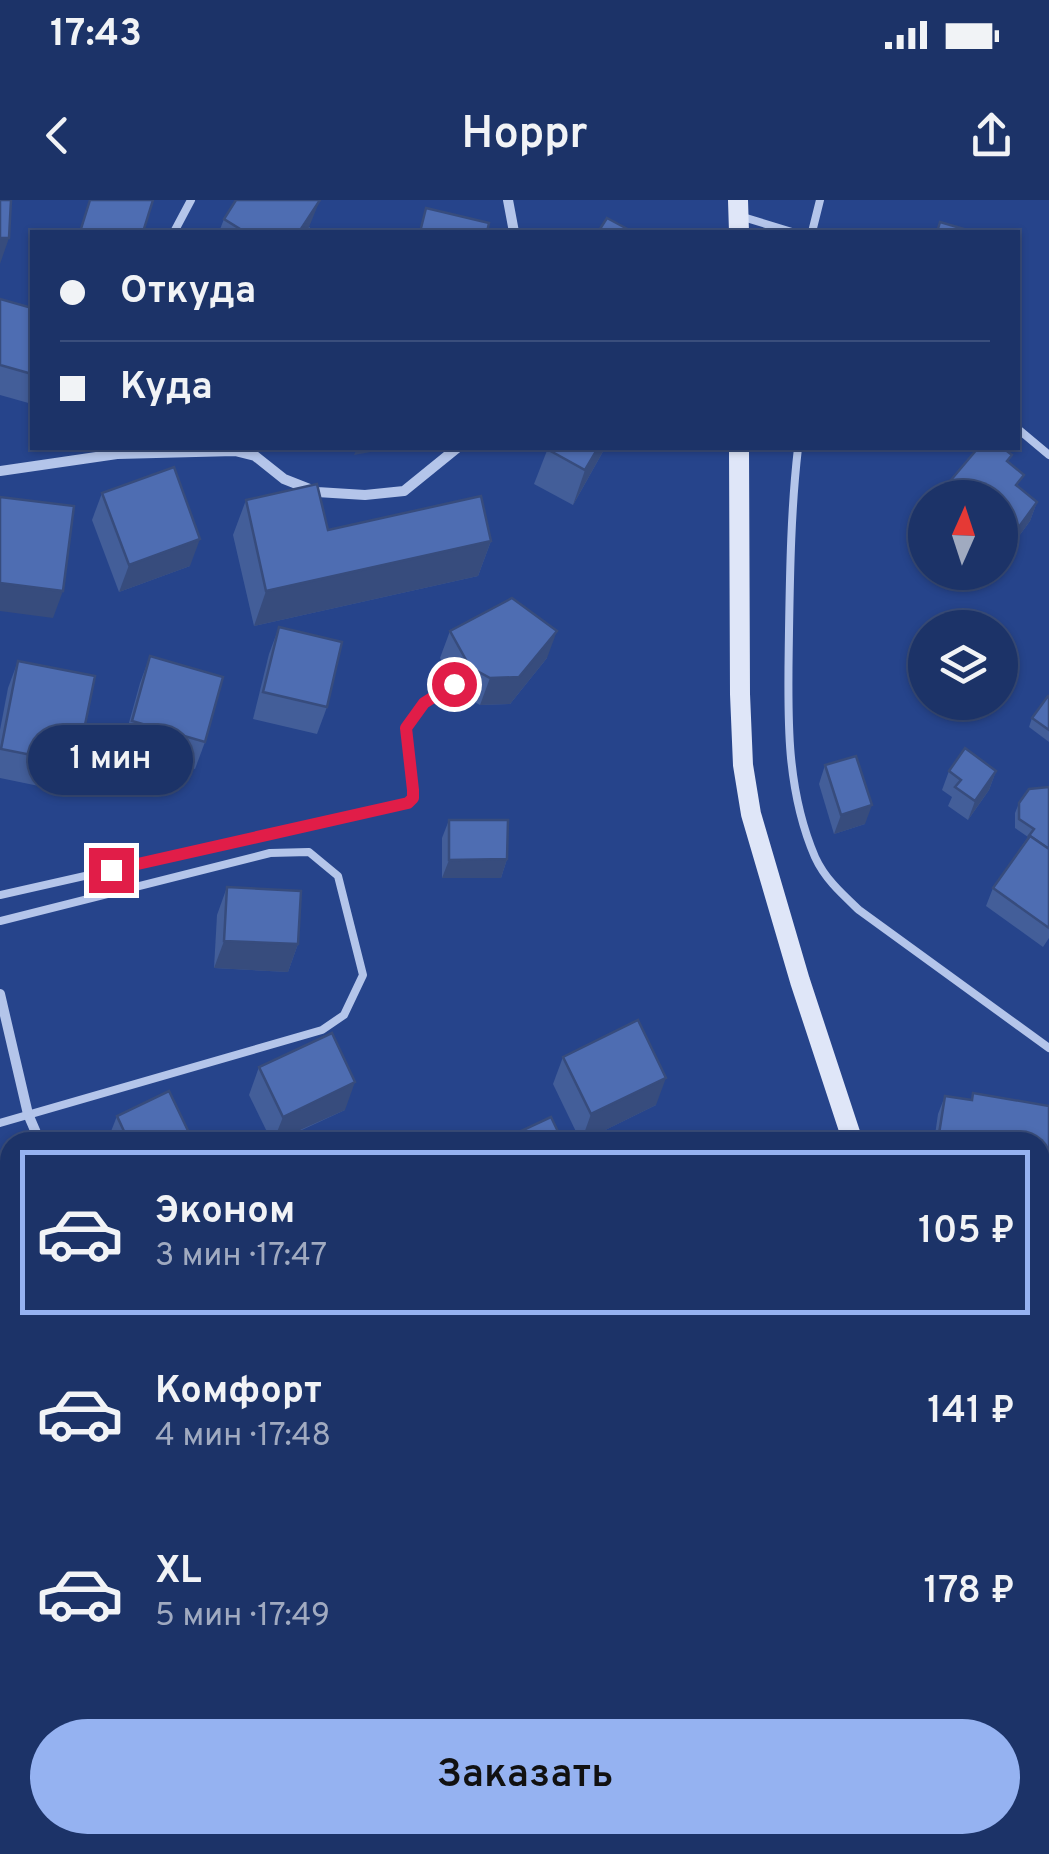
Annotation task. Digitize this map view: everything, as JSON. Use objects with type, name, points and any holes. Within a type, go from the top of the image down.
[{"type":"street","points":[[508,200],[514,230]]},
{"type":"street","points":[[0,470],[118,451],[234,451],[255,456],[284,479],[318,492],[364,495],[404,491],[455,450]]},
{"type":"street","points":[[739,450],[740,694],[751,814],[850,1132]]},
{"type":"street","points":[[0,994],[36,1132]]},
{"type":"lane","points":[[175,230],[191,200]]},
{"type":"lane","points":[[812,230],[820,200]]},
{"type":"lane","points":[[739,216],[785,230]]},
{"type":"lane","points":[[1020,431],[1049,456]]},
{"type":"lane","points":[[798,450],[790,514],[787,735],[800,813],[816,860],[833,886],[859,910],[1049,1048]]},
{"type":"lane","points":[[0,895],[408,803],[413,790],[406,728],[424,703],[454,684]]},
{"type":"lane","points":[[0,922],[270,853],[309,852],[338,876],[363,975],[344,1014],[322,1030],[0,1123]]},
{"type":"building","points":[[0,200],[11,200],[9,238],[0,238]]},
{"type":"building","points":[[90,200],[153,200],[144,230],[81,230]]},
{"type":"building","points":[[236,200],[320,200],[300,230],[242,230],[224,219]]},
{"type":"building","points":[[426,208],[489,223],[487,230],[420,230]]},
{"type":"building","points":[[607,218],[629,230],[599,230]]},
{"type":"building","points":[[940,222],[967,230],[938,230]]},
{"type":"building","points":[[0,299],[30,307],[30,373],[0,365]]},
{"type":"building","points":[[549,450],[597,450],[585,470]]},
{"type":"building","points":[[976,450],[1006,450],[1012,455],[1007,461],[1024,475],[1018,482],[951,480]]},
{"type":"building","points":[[174,467],[200,539],[129,565],[102,493]]},
{"type":"building","points":[[317,484],[328,530],[481,496],[491,541],[266,591],[246,500]]},
{"type":"building","points":[[1018,487],[1037,502],[1018,528]]},
{"type":"building","points":[[0,497],[74,506],[63,591],[0,583]]},
{"type":"building","points":[[512,598],[557,631],[519,677],[490,678],[470,667],[450,631]]},
{"type":"building","points":[[279,627],[342,642],[327,707],[263,692]]},
{"type":"building","points":[[150,656],[223,677],[205,742],[132,721]]},
{"type":"building","points":[[18,661],[95,676],[77,764],[1,749]]},
{"type":"building","points":[[1049,696],[1049,730],[1032,718]]},
{"type":"building","points":[[965,748],[996,771],[975,801],[955,787],[961,780],[949,771]]},
{"type":"building","points":[[856,756],[872,805],[841,815],[825,765]]},
{"type":"building","points":[[1049,787],[1049,849],[1028,837],[1034,829],[1019,819],[1019,803],[1029,789]]},
{"type":"building","points":[[449,820],[508,820],[507,859],[449,860]]},
{"type":"building","points":[[1030,836],[1049,849],[1049,928],[993,888]]},
{"type":"building","points":[[227,887],[301,891],[298,944],[224,941]]},
{"type":"building","points":[[638,1020],[666,1078],[591,1114],[563,1057]]},
{"type":"building","points":[[332,1033],[355,1082],[283,1117],[259,1067]]},
{"type":"building","points":[[169,1091],[189,1132],[124,1132],[117,1116]]},
{"type":"building","points":[[973,1093],[1049,1106],[1049,1132],[939,1132],[945,1096],[972,1100]]},
{"type":"building","points":[[551,1117],[558,1132],[519,1132]]},
{"type":"route","points":[[111,870],[408,803],[413,790],[406,728],[424,703],[454,684]]}]
